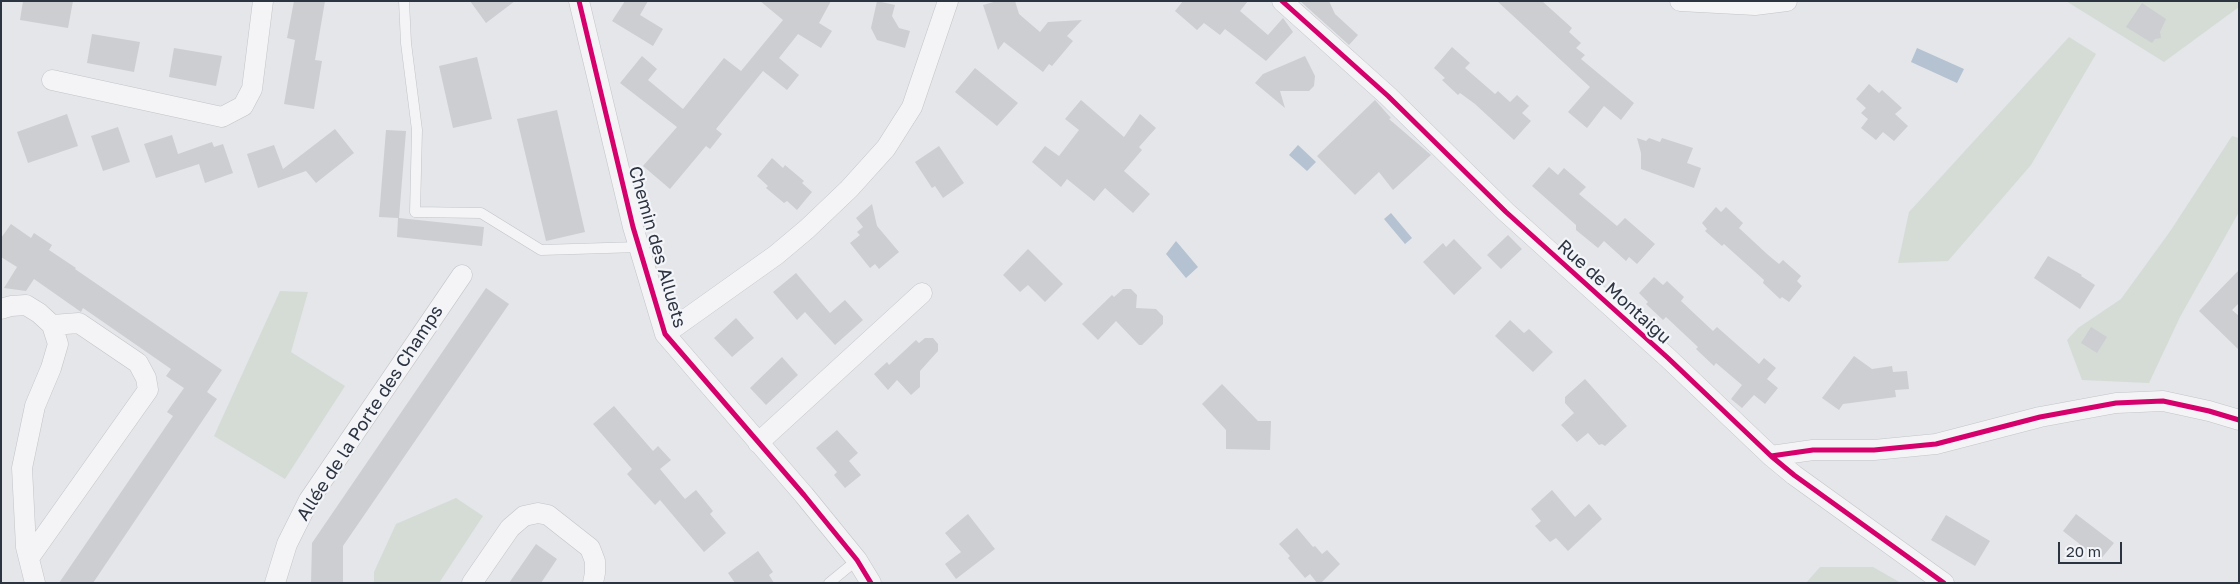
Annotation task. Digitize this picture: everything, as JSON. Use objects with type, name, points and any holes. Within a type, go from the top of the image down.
[{"type":"street","points":[[52,80],[222,117],[243,106],[252,89],[263,1]]},
{"type":"street","name":"Chemin des Alluets","points":[[580,1],[639,247],[665,334],[857,560],[871,583]]},
{"type":"street","points":[[665,334],[776,255],[807,229],[886,148],[912,107],[948,1]]},
{"type":"street","name":"Rue de Montaigu","points":[[1282,1],[1388,96],[1506,212],[1668,358],[1771,456],[1794,475],[1944,583]]},
{"type":"street","points":[[1680,1],[1755,5],[1787,1]]},
{"type":"street","name":"Allée de la Porte des Champs","points":[[275,583],[287,544],[309,500],[462,275]]},
{"type":"street","points":[[758,443],[922,293]]},
{"type":"street","points":[[1,309],[26,305],[39,313],[52,325],[58,344],[51,368],[35,406],[22,468],[26,547],[35,583]]},
{"type":"street","points":[[29,558],[148,390],[146,378],[138,363],[79,323],[52,325]]},
{"type":"street","points":[[1771,456],[1813,450],[1874,450],[1936,444],[2040,417],[2116,403],[2163,401],[2239,420]]},
{"type":"street","points":[[472,583],[510,528],[524,516],[538,513],[548,515],[590,548],[595,561],[595,573],[592,583]]},
{"type":"lane","points":[[404,1],[406,43],[417,130],[415,212],[481,213],[541,250],[639,247]]},
{"type":"lane","points":[[829,583],[857,560]]},
{"type":"shaded area","points":[[2066,1],[2239,1],[2239,7],[2164,62]]},
{"type":"shaded area","points":[[2069,37],[2096,54],[2031,165],[1948,261],[1898,263],[1909,212]]},
{"type":"shaded area","points":[[2232,136],[2239,138],[2239,212],[2180,317],[2149,383],[2082,380],[2067,340],[2078,328],[2121,299],[2171,230]]},
{"type":"shaded area","points":[[280,291],[308,292],[291,352],[345,386],[285,479],[214,436]]},
{"type":"shaded area","points":[[456,498],[483,516],[439,583],[374,583],[374,572],[396,524]]},
{"type":"shaded area","points":[[1820,567],[1873,567],[1901,583],[1806,583]]},
{"type":"water","points":[[1917,48],[1964,69],[1957,83],[1911,62]]},
{"type":"water","points":[[1298,145],[1316,162],[1307,171],[1289,155]]},
{"type":"water","points":[[1391,213],[1412,238],[1405,244],[1384,219]]},
{"type":"water","points":[[1176,241],[1198,267],[1186,278],[1166,254]]},
{"type":"building","points":[[23,1],[73,1],[68,28],[20,20]]},
{"type":"building","points":[[294,1],[325,1],[315,60],[322,61],[314,109],[284,104],[295,40],[287,38]]},
{"type":"building","points":[[470,1],[515,1],[486,23]]},
{"type":"building","points":[[625,1],[648,1],[640,15],[663,29],[653,46],[612,21]]},
{"type":"building","points":[[760,1],[831,1],[819,23],[832,31],[821,48],[798,34],[779,58],[799,75],[787,90],[763,71],[716,129],[722,134],[710,149],[706,146],[670,189],[643,166],[677,127],[620,83],[642,56],[657,69],[648,80],[683,109],[724,58],[741,71],[783,20]]},
{"type":"building","points":[[877,1],[895,5],[892,16],[899,28],[910,31],[905,48],[877,40],[871,28]]},
{"type":"building","points":[[997,1],[1015,1],[1019,14],[1040,32],[1048,22],[1082,20],[1067,36],[1073,41],[1052,66],[1049,64],[1043,72],[1004,42],[998,50],[983,5]]},
{"type":"building","points":[[1183,1],[1248,1],[1240,11],[1268,35],[1283,18],[1293,32],[1266,61],[1225,29],[1220,35],[1204,23],[1197,30],[1175,11]]},
{"type":"building","points":[[1300,1],[1329,1],[1335,14],[1358,35],[1349,45]]},
{"type":"building","points":[[1497,1],[1542,1],[1572,28],[1569,32],[1581,43],[1576,48],[1585,55],[1581,59],[1634,103],[1621,120],[1604,106],[1587,128],[1568,112],[1590,87]]},
{"type":"building","points":[[2142,3],[2166,19],[2160,32],[2161,38],[2155,39],[2152,43],[2126,27]]},
{"type":"building","points":[[92,34],[140,42],[134,72],[87,63]]},
{"type":"building","points":[[1452,47],[1470,63],[1465,68],[1495,94],[1498,91],[1510,102],[1517,95],[1529,106],[1522,113],[1531,121],[1514,140],[1475,104],[1460,93],[1458,95],[1442,80],[1445,78],[1434,68]]},
{"type":"building","points":[[174,48],[222,56],[216,86],[169,77]]},
{"type":"building","points":[[1305,56],[1315,76],[1314,86],[1309,91],[1280,91],[1285,108],[1255,83],[1263,74]]},
{"type":"building","points":[[477,57],[492,119],[453,128],[439,66]]},
{"type":"building","points":[[975,68],[1018,103],[997,126],[955,92]]},
{"type":"building","points":[[1869,84],[1879,93],[1882,90],[1902,108],[1895,114],[1908,126],[1894,141],[1883,132],[1876,140],[1861,128],[1868,119],[1861,113],[1866,108],[1856,99]]},
{"type":"building","points":[[1081,100],[1124,137],[1140,114],[1156,128],[1139,147],[1142,150],[1124,171],[1150,194],[1133,213],[1105,188],[1094,201],[1067,179],[1061,187],[1032,162],[1045,146],[1059,156],[1079,130],[1065,119]]},
{"type":"building","points":[[1375,100],[1391,118],[1389,119],[1431,155],[1393,190],[1379,172],[1355,195],[1317,156]]},
{"type":"building","points":[[557,110],[585,232],[546,241],[517,119]]},
{"type":"building","points":[[67,114],[78,146],[28,163],[17,132]]},
{"type":"building","points":[[118,127],[130,162],[103,171],[91,136]]},
{"type":"building","points":[[335,129],[354,153],[316,183],[306,171],[258,188],[247,154],[274,145],[283,169]]},
{"type":"building","points":[[386,130],[406,131],[399,218],[484,227],[482,246],[397,237],[398,218],[379,217]]},
{"type":"building","points":[[172,135],[178,154],[212,142],[214,147],[223,144],[233,173],[205,183],[199,164],[156,178],[144,144]]},
{"type":"building","points":[[1637,138],[1646,141],[1649,138],[1660,142],[1662,138],[1693,148],[1687,163],[1701,168],[1694,188],[1641,169],[1641,153]]},
{"type":"building","points":[[939,146],[964,183],[943,198],[935,186],[932,188],[915,162]]},
{"type":"building","points":[[772,158],[783,168],[785,165],[804,181],[802,183],[812,192],[797,210],[787,201],[784,203],[766,188],[768,186],[757,176]]},
{"type":"building","points":[[1549,167],[1558,175],[1564,168],[1586,187],[1579,194],[1617,226],[1625,218],[1655,244],[1637,264],[1629,257],[1626,261],[1604,241],[1598,248],[1576,230],[1576,225],[1532,186]]},
{"type":"building","points":[[872,204],[877,226],[899,252],[879,269],[875,264],[870,268],[850,243],[860,235],[857,232],[863,227],[856,218]]},
{"type":"building","points":[[1716,207],[1721,212],[1726,207],[1743,223],[1739,228],[1767,254],[1779,264],[1783,260],[1801,276],[1797,281],[1802,286],[1789,302],[1782,297],[1780,299],[1763,283],[1764,280],[1724,244],[1722,246],[1705,231],[1707,229],[1702,223]]},
{"type":"building","points":[[11,224],[31,238],[34,233],[52,245],[49,250],[222,370],[207,392],[217,399],[93,583],[59,583],[173,416],[167,412],[184,388],[166,376],[171,369],[83,308],[81,312],[34,279],[26,291],[4,288],[17,267],[1,257],[1,238]]},
{"type":"building","points":[[1508,235],[1522,249],[1501,269],[1487,255]]},
{"type":"building","points":[[1454,239],[1482,268],[1454,295],[1423,262],[1443,243],[1446,247]]},
{"type":"building","points":[[1028,249],[1063,284],[1045,302],[1028,285],[1020,292],[1003,275]]},
{"type":"building","points":[[2048,256],[2082,275],[2095,285],[2080,309],[2034,278]]},
{"type":"building","points":[[2239,270],[2239,303],[2232,310],[2239,316],[2239,350],[2199,311]]},
{"type":"building","points":[[796,273],[830,313],[845,300],[863,320],[835,345],[805,312],[797,320],[773,292]]},
{"type":"building","points":[[1654,277],[1663,285],[1667,281],[1684,297],[1681,301],[1713,331],[1717,327],[1759,364],[1764,358],[1776,368],[1767,379],[1778,388],[1765,404],[1754,395],[1742,408],[1731,399],[1742,385],[1716,363],[1714,366],[1696,349],[1698,347],[1666,317],[1663,320],[1646,304],[1648,302],[1639,293]]},
{"type":"building","points":[[486,288],[509,304],[343,546],[343,583],[311,583],[312,543]]},
{"type":"building","points":[[1123,289],[1131,289],[1137,295],[1136,308],[1156,309],[1163,316],[1163,324],[1142,345],[1139,345],[1116,321],[1098,340],[1082,324],[1112,295],[1114,297]]},
{"type":"building","points":[[736,318],[754,338],[732,357],[714,338]]},
{"type":"building","points":[[1510,320],[1524,333],[1529,329],[1553,352],[1533,372],[1495,336]]},
{"type":"building","points":[[2091,327],[2107,337],[2097,353],[2081,343]]},
{"type":"building","points":[[925,338],[933,338],[938,344],[938,351],[920,371],[920,387],[911,395],[897,380],[888,390],[874,374],[887,362],[889,365],[916,340],[919,343]]},
{"type":"building","points":[[1854,356],[1872,369],[1892,366],[1893,372],[1907,371],[1909,389],[1895,390],[1896,397],[1843,404],[1839,410],[1822,398]]},
{"type":"building","points":[[782,357],[798,375],[766,405],[750,388]]},
{"type":"building","points":[[1585,379],[1627,426],[1605,446],[1599,445],[1588,433],[1577,442],[1561,425],[1574,413],[1565,403],[1565,397]]},
{"type":"building","points":[[1222,384],[1258,421],[1271,421],[1270,450],[1226,449],[1226,430],[1202,404]]},
{"type":"building","points":[[614,406],[653,451],[658,446],[671,460],[660,469],[685,499],[696,490],[713,511],[710,514],[726,533],[704,552],[660,500],[655,505],[627,474],[632,469],[593,424]]},
{"type":"building","points":[[837,430],[858,453],[849,461],[861,475],[845,488],[834,475],[837,472],[816,448]]},
{"type":"building","points":[[1552,490],[1575,517],[1589,504],[1602,519],[1568,551],[1556,538],[1550,542],[1535,526],[1541,521],[1531,509]]},
{"type":"building","points":[[968,514],[995,549],[956,579],[945,564],[961,552],[945,533]]},
{"type":"building","points":[[2076,514],[2114,543],[2100,560],[2063,531]]},
{"type":"building","points":[[1946,515],[1990,541],[1975,566],[1931,540]]},
{"type":"building","points":[[1297,528],[1313,547],[1315,546],[1322,554],[1327,550],[1340,564],[1321,583],[1317,583],[1310,574],[1305,578],[1279,544]]},
{"type":"building","points":[[536,544],[557,559],[541,583],[509,583]]},
{"type":"building","points":[[758,551],[773,572],[769,575],[774,583],[735,583],[728,573]]},
{"type":"cycle path","points":[[579,1],[633,227],[665,334],[804,495],[857,560],[871,583]]},
{"type":"cycle path","points":[[1282,1],[1388,96],[1506,212],[1668,358],[1771,456],[1794,475],[1944,583]]},
{"type":"cycle path","points":[[1771,456],[1813,450],[1874,450],[1936,444],[2040,417],[2116,403],[2163,401],[2239,420]]}]
